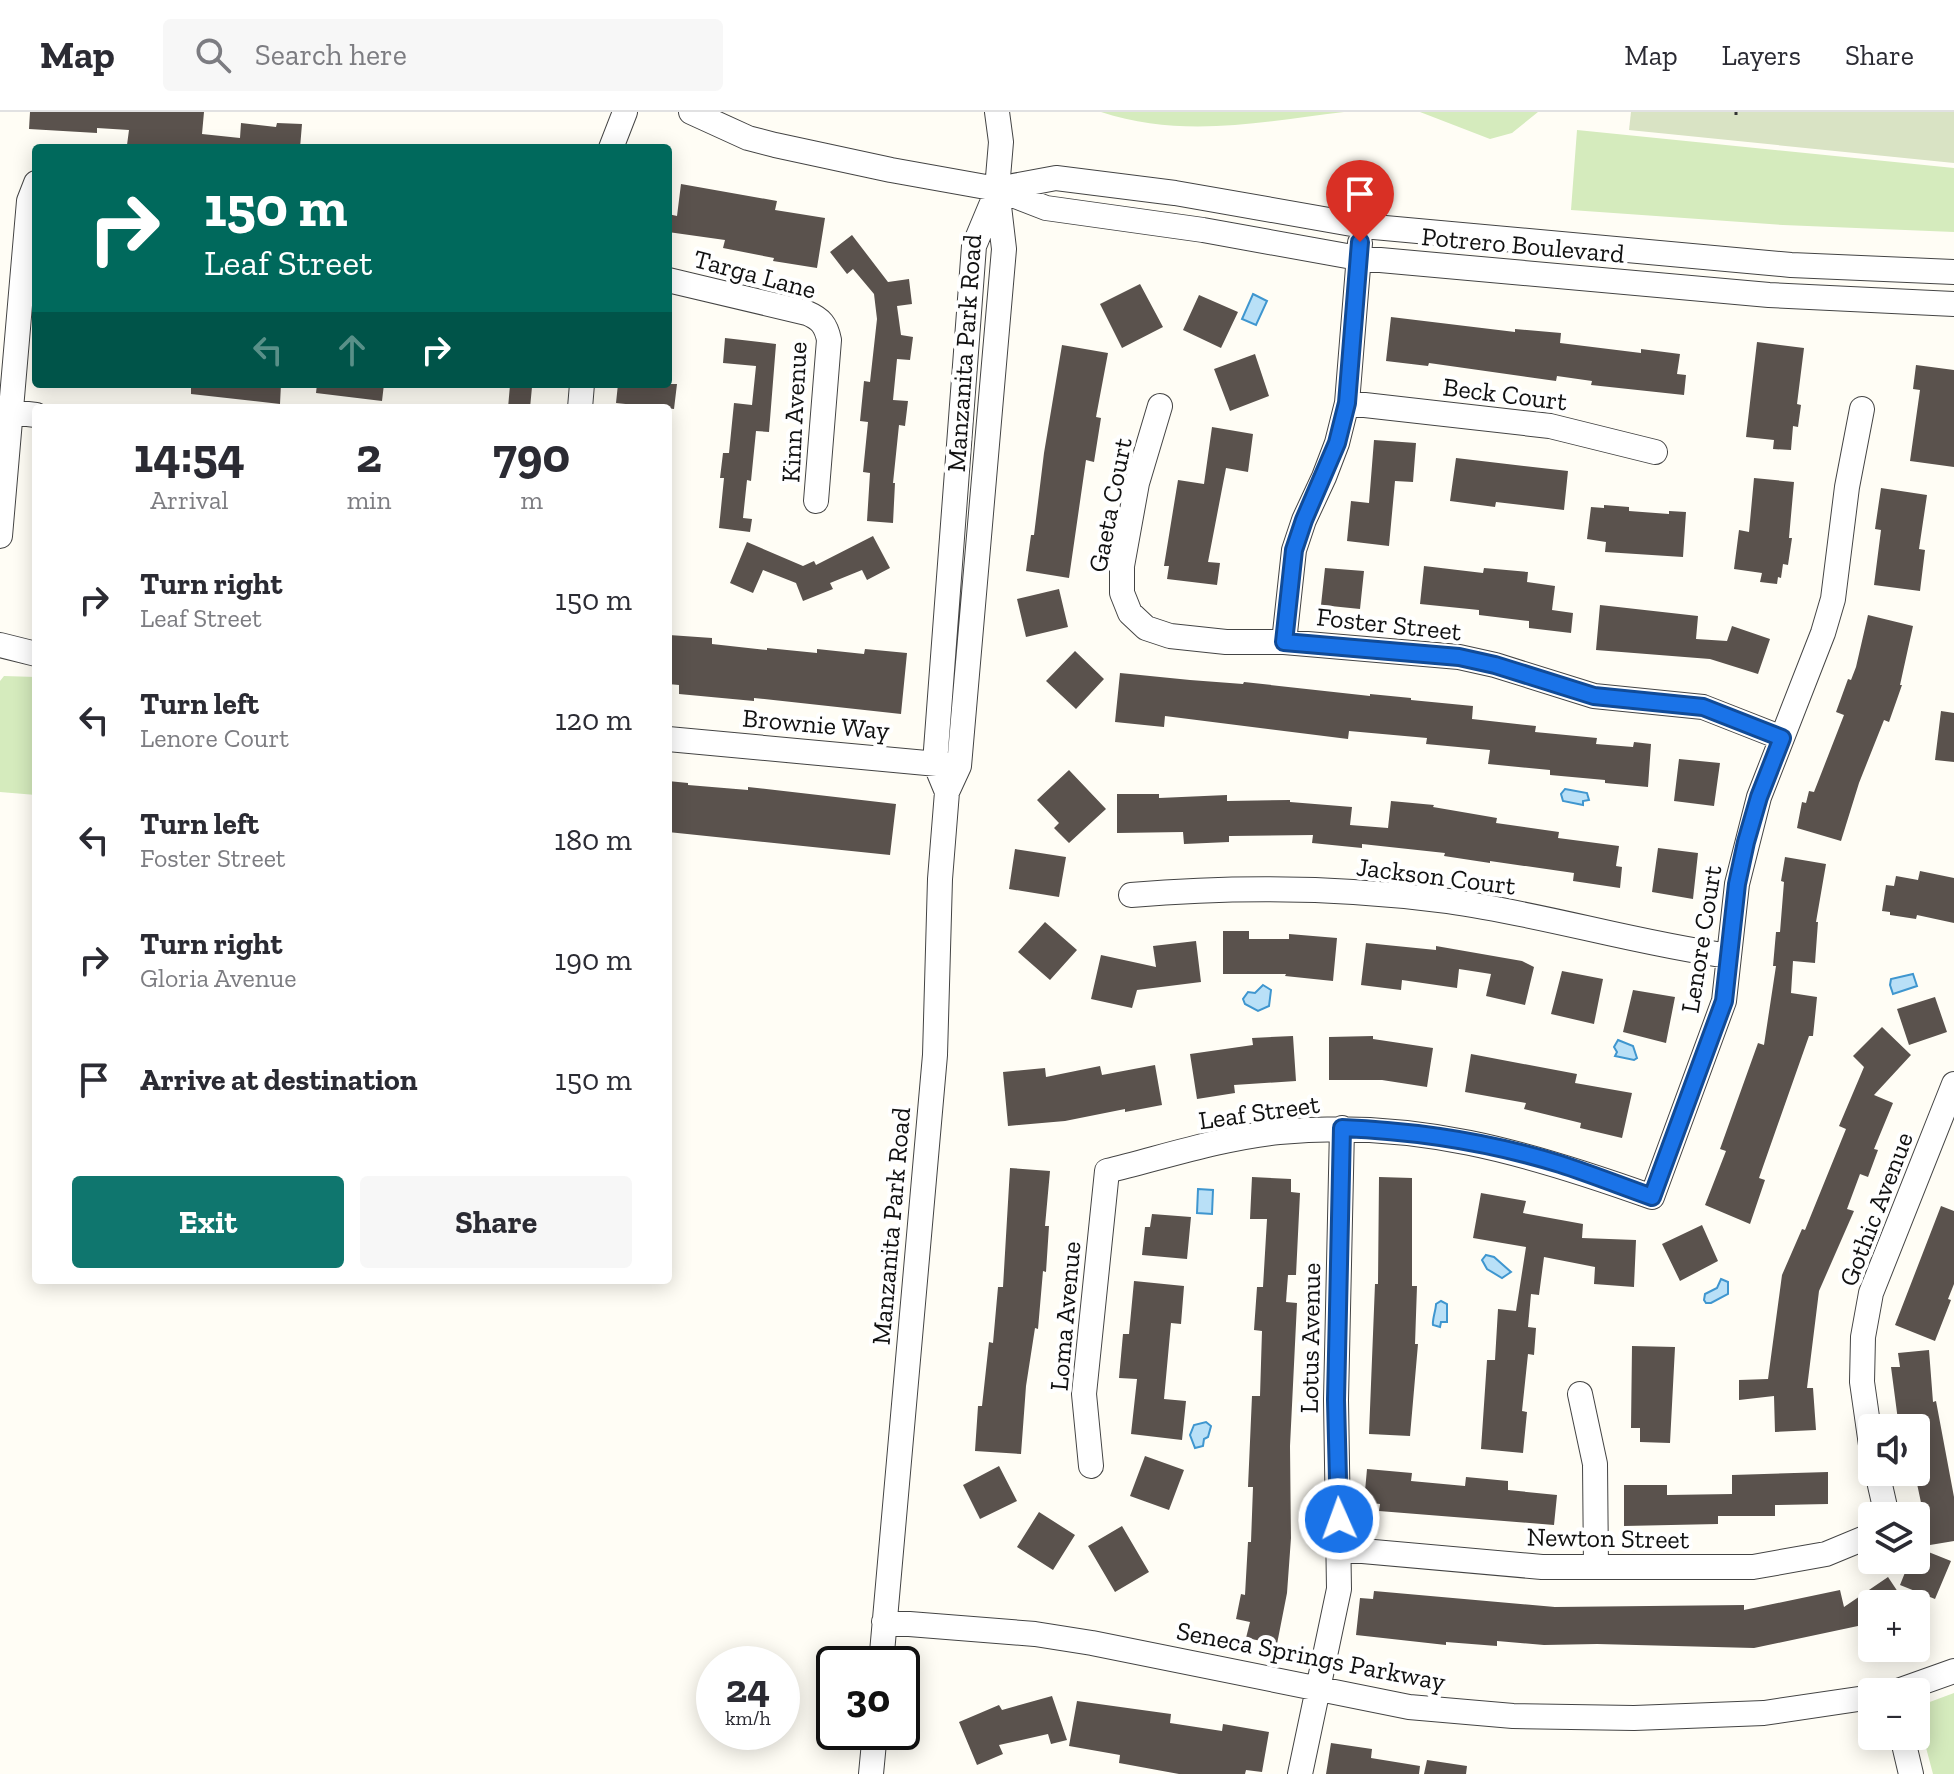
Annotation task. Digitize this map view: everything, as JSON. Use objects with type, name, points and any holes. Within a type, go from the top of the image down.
[{"type":"street","points":[[613,144],[625,112]]},
{"type":"street","name":"Potrero Boulevard","points":[[691,112],[748,138],[891,170],[997,189],[1046,208],[1203,230],[1358,258],[1769,295],[1954,304]]},
{"type":"street","name":"Manzanita Park Road","points":[[882,1646],[935,1055],[940,879],[974,246],[997,189],[1001,142],[997,112]]},
{"type":"street","name":"Potrero Boulevard","points":[[997,189],[1056,178],[1175,193],[1363,226],[1791,265],[1954,272]]},
{"type":"street","points":[[0,536],[32,193]]},
{"type":"street","points":[[1284,642],[1294,550],[1337,443],[1347,403],[1363,226]]},
{"type":"street","name":"Targa Lane","points":[[672,281],[807,313],[819,318],[825,325]]},
{"type":"street","name":"Kinn Avenue","points":[[816,501],[829,340],[825,325]]},
{"type":"street","name":"Beck Court","points":[[1347,403],[1550,426],[1655,452]]},
{"type":"street","name":"Gaeta Court","points":[[1130,613],[1122,593],[1122,566],[1137,483],[1160,406]]},
{"type":"street","name":"Lenore Court","points":[[1652,1197],[1724,1001],[1737,884],[1759,797],[1823,633],[1833,599],[1847,487],[1862,409]]},
{"type":"street","points":[[11,412],[32,415]]},
{"type":"street","name":"Foster Street","points":[[1130,613],[1146,628],[1170,636],[1459,657],[1594,696],[1703,707],[1782,738]]},
{"type":"street","points":[[0,645],[32,653]]},
{"type":"street","name":"Brownie Way","points":[[672,739],[947,765]]},
{"type":"street","name":"Jackson Court","points":[[1131,895],[1188,890],[1277,889],[1435,900],[1729,956]]},
{"type":"street","name":"Gothic Avenue","points":[[1867,1414],[1862,1382],[1863,1337],[1871,1293],[1954,1084]]},
{"type":"street","name":"Leaf Street","points":[[1107,1171],[1218,1143],[1277,1133],[1342,1128],[1405,1131],[1480,1144],[1558,1163],[1652,1197]]},
{"type":"street","name":"Lotus Avenue","points":[[1300,1774],[1339,1589],[1336,1400],[1342,1128]]},
{"type":"street","name":"Loma Avenue","points":[[1091,1466],[1084,1394],[1107,1171]]},
{"type":"street","points":[[1580,1394],[1595,1464],[1596,1567]]},
{"type":"street","name":"Newton Street","points":[[1340,1549],[1542,1567],[1753,1567],[1826,1554],[1858,1541]]},
{"type":"street","name":"Seneca Springs Parkway","points":[[884,1622],[1064,1638],[1409,1707],[1513,1716],[1634,1718],[1764,1713],[1858,1699]]},
{"type":"street","points":[[1930,1680],[1954,1671]]},
{"type":"street","points":[[871,1774],[873,1750]]},
{"type":"street","points":[[1905,1750],[1911,1774]]},
{"type":"green space","points":[[1101,112],[1344,112],[1252,124],[1192,127],[1162,125]]},
{"type":"green space","points":[[1420,112],[1538,112],[1512,133],[1490,139]]},
{"type":"green space","points":[[1631,112],[1954,112],[1954,163],[1629,130]]},
{"type":"green space","points":[[1577,130],[1954,168],[1954,232],[1783,225],[1571,210]]},
{"type":"green space","points":[[4,676],[32,677],[32,795],[0,792],[0,681]]},
{"type":"green space","points":[[1954,1693],[1954,1774],[1933,1774],[1927,1750],[1930,1750],[1930,1702]]},
{"type":"water","points":[[1253,294],[1267,301],[1256,325],[1242,319]]},
{"type":"water","points":[[1565,789],[1587,793],[1589,800],[1583,801],[1583,805],[1563,801],[1561,794]]},
{"type":"water","points":[[1913,974],[1917,986],[1893,994],[1891,979]]},
{"type":"water","points":[[1263,985],[1271,990],[1269,1006],[1258,1011],[1245,1004],[1243,999],[1248,992],[1255,993]]},
{"type":"water","points":[[1618,1040],[1633,1046],[1637,1058],[1615,1056],[1617,1052],[1614,1047]]},
{"type":"water","points":[[1198,1189],[1213,1190],[1212,1214],[1197,1213]]},
{"type":"water","points":[[1486,1255],[1494,1257],[1511,1272],[1502,1278],[1487,1269],[1482,1260]]},
{"type":"water","points":[[1721,1279],[1728,1282],[1728,1294],[1706,1303],[1705,1294],[1717,1288]]},
{"type":"water","points":[[1441,1301],[1447,1304],[1447,1322],[1441,1322],[1440,1327],[1433,1323],[1436,1304]]},
{"type":"water","points":[[1206,1422],[1211,1426],[1208,1437],[1204,1439],[1203,1446],[1195,1448],[1190,1435],[1194,1425]]},
{"type":"building","points":[[30,112],[204,112],[202,134],[240,138],[241,123],[276,127],[277,123],[302,124],[300,144],[127,144],[129,130],[97,128],[97,133],[29,129]]},
{"type":"building","points":[[681,184],[777,201],[775,210],[825,218],[817,268],[723,248],[725,240],[672,233],[672,215],[677,216]]},
{"type":"building","points":[[852,235],[888,282],[909,279],[912,304],[897,306],[901,335],[913,337],[910,360],[897,359],[893,400],[908,401],[905,426],[899,425],[893,483],[893,523],[867,521],[870,473],[863,472],[868,422],[860,421],[864,381],[870,382],[877,319],[874,294],[853,269],[847,274],[830,252]]},
{"type":"building","points":[[1140,284],[1163,327],[1122,348],[1100,304]]},
{"type":"building","points":[[1199,295],[1238,312],[1221,348],[1183,330]]},
{"type":"building","points":[[1391,317],[1515,332],[1515,329],[1561,333],[1560,343],[1641,353],[1641,349],[1680,354],[1677,374],[1686,375],[1684,395],[1591,385],[1592,381],[1557,376],[1556,381],[1429,363],[1428,366],[1386,361]]},
{"type":"building","points":[[725,338],[776,344],[769,432],[756,431],[751,481],[747,480],[743,518],[752,519],[750,532],[719,528],[723,453],[729,453],[734,403],[752,405],[756,366],[723,363]]},
{"type":"building","points":[[1757,342],[1804,348],[1797,404],[1801,405],[1798,427],[1793,426],[1791,450],[1773,449],[1774,440],[1746,437]]},
{"type":"building","points":[[1062,345],[1108,353],[1096,417],[1101,418],[1094,462],[1086,460],[1069,578],[1026,571]]},
{"type":"building","points":[[1255,354],[1269,396],[1230,411],[1214,369]]},
{"type":"building","points":[[1916,365],[1954,370],[1954,467],[1910,461],[1920,390],[1913,389]]},
{"type":"building","points":[[672,384],[677,384],[674,409],[672,404],[616,403],[618,388],[672,388]]},
{"type":"building","points":[[191,388],[281,388],[280,404],[191,394]]},
{"type":"building","points":[[317,388],[384,388],[382,401],[316,393]]},
{"type":"building","points":[[510,388],[532,388],[530,404],[508,404]]},
{"type":"building","points":[[1212,427],[1253,434],[1248,472],[1226,468],[1208,562],[1220,563],[1217,585],[1167,579],[1169,566],[1164,566],[1178,480],[1204,484]]},
{"type":"building","points":[[1374,440],[1416,443],[1413,482],[1395,481],[1389,546],[1347,541],[1351,501],[1369,503]]},
{"type":"building","points":[[1456,458],[1568,471],[1564,510],[1496,502],[1495,507],[1450,501]]},
{"type":"building","points":[[1754,478],[1794,482],[1788,565],[1783,564],[1777,584],[1760,582],[1762,573],[1734,569],[1739,530],[1749,532]]},
{"type":"building","points":[[1881,488],[1927,495],[1919,549],[1925,550],[1920,591],[1874,585],[1881,530],[1875,529]]},
{"type":"building","points":[[1604,505],[1629,507],[1629,511],[1686,512],[1683,557],[1605,552],[1606,542],[1587,539],[1591,507],[1604,508]]},
{"type":"building","points":[[873,536],[890,568],[867,580],[862,570],[830,583],[833,589],[803,601],[796,583],[763,570],[753,593],[730,583],[747,542],[803,566],[814,561],[816,565]]},
{"type":"building","points":[[1424,566],[1483,573],[1484,568],[1528,572],[1527,582],[1555,586],[1552,610],[1573,613],[1571,633],[1529,628],[1529,621],[1479,615],[1479,610],[1420,604]]},
{"type":"building","points":[[1325,568],[1364,571],[1360,609],[1321,605]]},
{"type":"building","points":[[1059,589],[1068,627],[1026,637],[1017,599]]},
{"type":"building","points":[[1600,605],[1698,616],[1696,639],[1727,641],[1732,626],[1770,639],[1758,674],[1710,659],[1596,650]]},
{"type":"building","points":[[1868,615],[1913,626],[1902,685],[1889,722],[1884,720],[1859,783],[1841,841],[1797,828],[1802,802],[1806,803],[1809,791],[1814,792],[1844,715],[1836,712],[1848,679],[1851,680],[1856,667]]},
{"type":"building","points":[[672,635],[712,638],[712,644],[767,650],[817,653],[817,649],[864,654],[865,649],[907,653],[901,714],[754,698],[754,701],[679,694],[679,685],[672,684]]},
{"type":"building","points":[[1075,651],[1104,679],[1076,709],[1046,681]]},
{"type":"building","points":[[1120,673],[1244,682],[1473,706],[1472,719],[1536,726],[1535,732],[1597,738],[1596,744],[1633,747],[1634,742],[1651,744],[1648,787],[1550,775],[1550,770],[1488,764],[1490,750],[1426,744],[1427,738],[1349,731],[1348,739],[1165,716],[1164,727],[1115,722]]},
{"type":"building","points":[[1941,711],[1954,713],[1954,762],[1935,760]]},
{"type":"building","points":[[1679,759],[1720,763],[1714,806],[1674,801]]},
{"type":"building","points":[[1069,770],[1106,809],[1069,843],[1054,828],[1059,823],[1037,800]]},
{"type":"building","points":[[672,781],[896,804],[890,855],[672,832]]},
{"type":"building","points":[[1117,794],[1159,794],[1159,798],[1227,795],[1227,801],[1290,800],[1352,807],[1350,825],[1388,828],[1391,801],[1434,805],[1497,818],[1496,823],[1559,832],[1558,838],[1619,846],[1616,866],[1622,867],[1620,888],[1573,881],[1574,873],[1444,856],[1445,853],[1362,844],[1362,848],[1312,843],[1313,835],[1229,836],[1229,842],[1184,844],[1183,832],[1117,833]]},
{"type":"building","points":[[1658,848],[1698,853],[1693,899],[1652,892]]},
{"type":"building","points":[[1015,849],[1066,857],[1059,897],[1009,889]]},
{"type":"building","points":[[1785,857],[1826,864],[1816,922],[1815,963],[1793,961],[1791,993],[1817,997],[1813,1036],[1809,1036],[1759,1178],[1765,1180],[1750,1224],[1705,1205],[1726,1151],[1720,1149],[1758,1043],[1764,1045],[1776,966],[1773,966],[1776,932],[1780,932]]},
{"type":"building","points":[[1920,871],[1954,878],[1954,923],[1917,915],[1916,919],[1890,915],[1890,912],[1882,911],[1886,885],[1894,886],[1896,876],[1918,880]]},
{"type":"building","points":[[1045,922],[1077,950],[1050,980],[1018,952]]},
{"type":"building","points":[[1223,931],[1249,931],[1249,939],[1289,939],[1289,934],[1337,938],[1333,981],[1286,974],[1223,974]]},
{"type":"building","points":[[1196,941],[1201,982],[1137,990],[1132,1008],[1091,999],[1101,955],[1156,967],[1153,946]]},
{"type":"building","points":[[1366,943],[1436,950],[1436,946],[1522,961],[1534,967],[1525,1005],[1486,996],[1491,974],[1459,969],[1457,988],[1402,980],[1401,990],[1361,985]]},
{"type":"building","points":[[1562,971],[1603,979],[1594,1024],[1551,1014]]},
{"type":"building","points":[[1633,990],[1675,997],[1666,1043],[1623,1032]]},
{"type":"building","points":[[1935,997],[1947,1032],[1909,1045],[1897,1009]]},
{"type":"building","points":[[1882,1027],[1911,1055],[1874,1095],[1893,1103],[1874,1149],[1878,1150],[1868,1177],[1860,1174],[1847,1209],[1854,1211],[1819,1291],[1807,1388],[1813,1388],[1816,1430],[1775,1432],[1774,1396],[1739,1400],[1739,1380],[1768,1379],[1782,1275],[1802,1229],[1805,1230],[1846,1129],[1839,1126],[1864,1067],[1853,1056]]},
{"type":"building","points":[[1293,1036],[1296,1081],[1234,1085],[1235,1093],[1197,1099],[1190,1054],[1253,1045],[1252,1038]]},
{"type":"building","points":[[1373,1036],[1373,1039],[1433,1048],[1427,1087],[1382,1080],[1329,1080],[1329,1037]]},
{"type":"building","points":[[1471,1054],[1577,1074],[1575,1083],[1632,1093],[1622,1138],[1580,1128],[1581,1123],[1524,1109],[1526,1103],[1465,1092]]},
{"type":"building","points":[[1155,1065],[1162,1105],[1065,1121],[1008,1126],[1003,1072],[1045,1068],[1046,1077],[1100,1066],[1102,1075]]},
{"type":"building","points":[[1010,1168],[1050,1171],[1045,1226],[1049,1226],[1046,1272],[1043,1271],[1038,1329],[1035,1328],[1026,1386],[1021,1454],[975,1451],[978,1406],[982,1406],[989,1342],[993,1343],[998,1287],[1003,1287]]},
{"type":"building","points":[[1252,1177],[1291,1179],[1291,1192],[1300,1193],[1296,1275],[1288,1275],[1286,1302],[1297,1303],[1290,1446],[1291,1538],[1287,1593],[1277,1644],[1246,1638],[1250,1622],[1236,1619],[1241,1594],[1245,1595],[1248,1542],[1251,1542],[1253,1487],[1248,1487],[1252,1396],[1260,1396],[1262,1331],[1254,1330],[1257,1287],[1263,1287],[1267,1219],[1250,1219]]},
{"type":"building","points":[[1379,1177],[1412,1178],[1412,1286],[1417,1286],[1415,1344],[1418,1344],[1410,1436],[1369,1434],[1375,1284],[1378,1284]]},
{"type":"building","points":[[1481,1193],[1526,1201],[1523,1213],[1583,1224],[1582,1238],[1636,1240],[1634,1287],[1594,1284],[1595,1267],[1544,1257],[1539,1295],[1531,1294],[1528,1327],[1536,1328],[1534,1355],[1528,1354],[1522,1411],[1527,1412],[1523,1453],[1481,1449],[1487,1360],[1495,1360],[1498,1309],[1516,1311],[1526,1247],[1473,1238]]},
{"type":"building","points":[[1941,1206],[1954,1211],[1954,1284],[1935,1341],[1895,1325]]},
{"type":"building","points":[[1152,1214],[1191,1217],[1187,1259],[1142,1255],[1145,1227],[1150,1227]]},
{"type":"building","points":[[1702,1225],[1718,1261],[1680,1281],[1662,1244]]},
{"type":"building","points":[[1134,1281],[1184,1286],[1181,1324],[1171,1323],[1164,1399],[1186,1401],[1182,1440],[1131,1434],[1137,1379],[1119,1378],[1123,1334],[1129,1334]]},
{"type":"building","points":[[1632,1346],[1675,1347],[1670,1443],[1640,1442],[1640,1428],[1631,1428]]},
{"type":"building","points":[[1929,1350],[1933,1402],[1936,1401],[1954,1497],[1954,1541],[1930,1545],[1930,1502],[1921,1502],[1917,1486],[1930,1486],[1930,1414],[1897,1414],[1891,1367],[1900,1367],[1898,1353]]},
{"type":"building","points":[[1145,1456],[1184,1470],[1169,1510],[1130,1496]]},
{"type":"building","points":[[999,1466],[1017,1501],[980,1519],[963,1485]]},
{"type":"building","points":[[1367,1469],[1412,1473],[1411,1481],[1465,1486],[1466,1477],[1508,1481],[1508,1490],[1557,1495],[1554,1525],[1379,1511],[1380,1504],[1364,1502]]},
{"type":"building","points":[[1828,1472],[1828,1504],[1775,1505],[1775,1516],[1718,1516],[1718,1524],[1624,1526],[1624,1485],[1667,1485],[1667,1495],[1732,1494],[1732,1475]]},
{"type":"building","points":[[1039,1512],[1075,1535],[1053,1570],[1017,1547]]},
{"type":"building","points":[[1122,1526],[1149,1572],[1115,1592],[1088,1546]]},
{"type":"building","points":[[1930,1553],[1951,1561],[1935,1599],[1930,1597],[1930,1590],[1912,1590],[1900,1585],[1904,1574],[1930,1574]]},
{"type":"building","points":[[1888,1577],[1897,1590],[1869,1590]]},
{"type":"building","points":[[1840,1590],[1844,1607],[1858,1597],[1858,1626],[1754,1648],[1544,1645],[1497,1641],[1497,1646],[1446,1642],[1446,1645],[1356,1635],[1360,1598],[1373,1599],[1374,1591],[1555,1607],[1744,1605],[1744,1610]]},
{"type":"building","points":[[1052,1696],[1067,1740],[1051,1744],[1048,1734],[999,1745],[1003,1754],[977,1765],[959,1722],[999,1705],[1002,1710]]},
{"type":"building","points":[[1077,1701],[1171,1714],[1170,1723],[1222,1731],[1223,1724],[1269,1732],[1262,1772],[1179,1774],[1119,1763],[1120,1755],[1069,1746]]},
{"type":"building","points":[[1331,1743],[1372,1749],[1371,1758],[1420,1766],[1419,1774],[1326,1774]]},
{"type":"building","points":[[1427,1760],[1467,1766],[1466,1774],[1424,1774]]},
{"type":"route","points":[[1339,1519],[1336,1400],[1342,1128],[1405,1131],[1480,1144],[1558,1163],[1652,1197],[1724,1001],[1737,884],[1746,842],[1759,797],[1782,738],[1703,707],[1594,696],[1459,657],[1284,642],[1294,550],[1337,443],[1347,403],[1360,242]]}]
